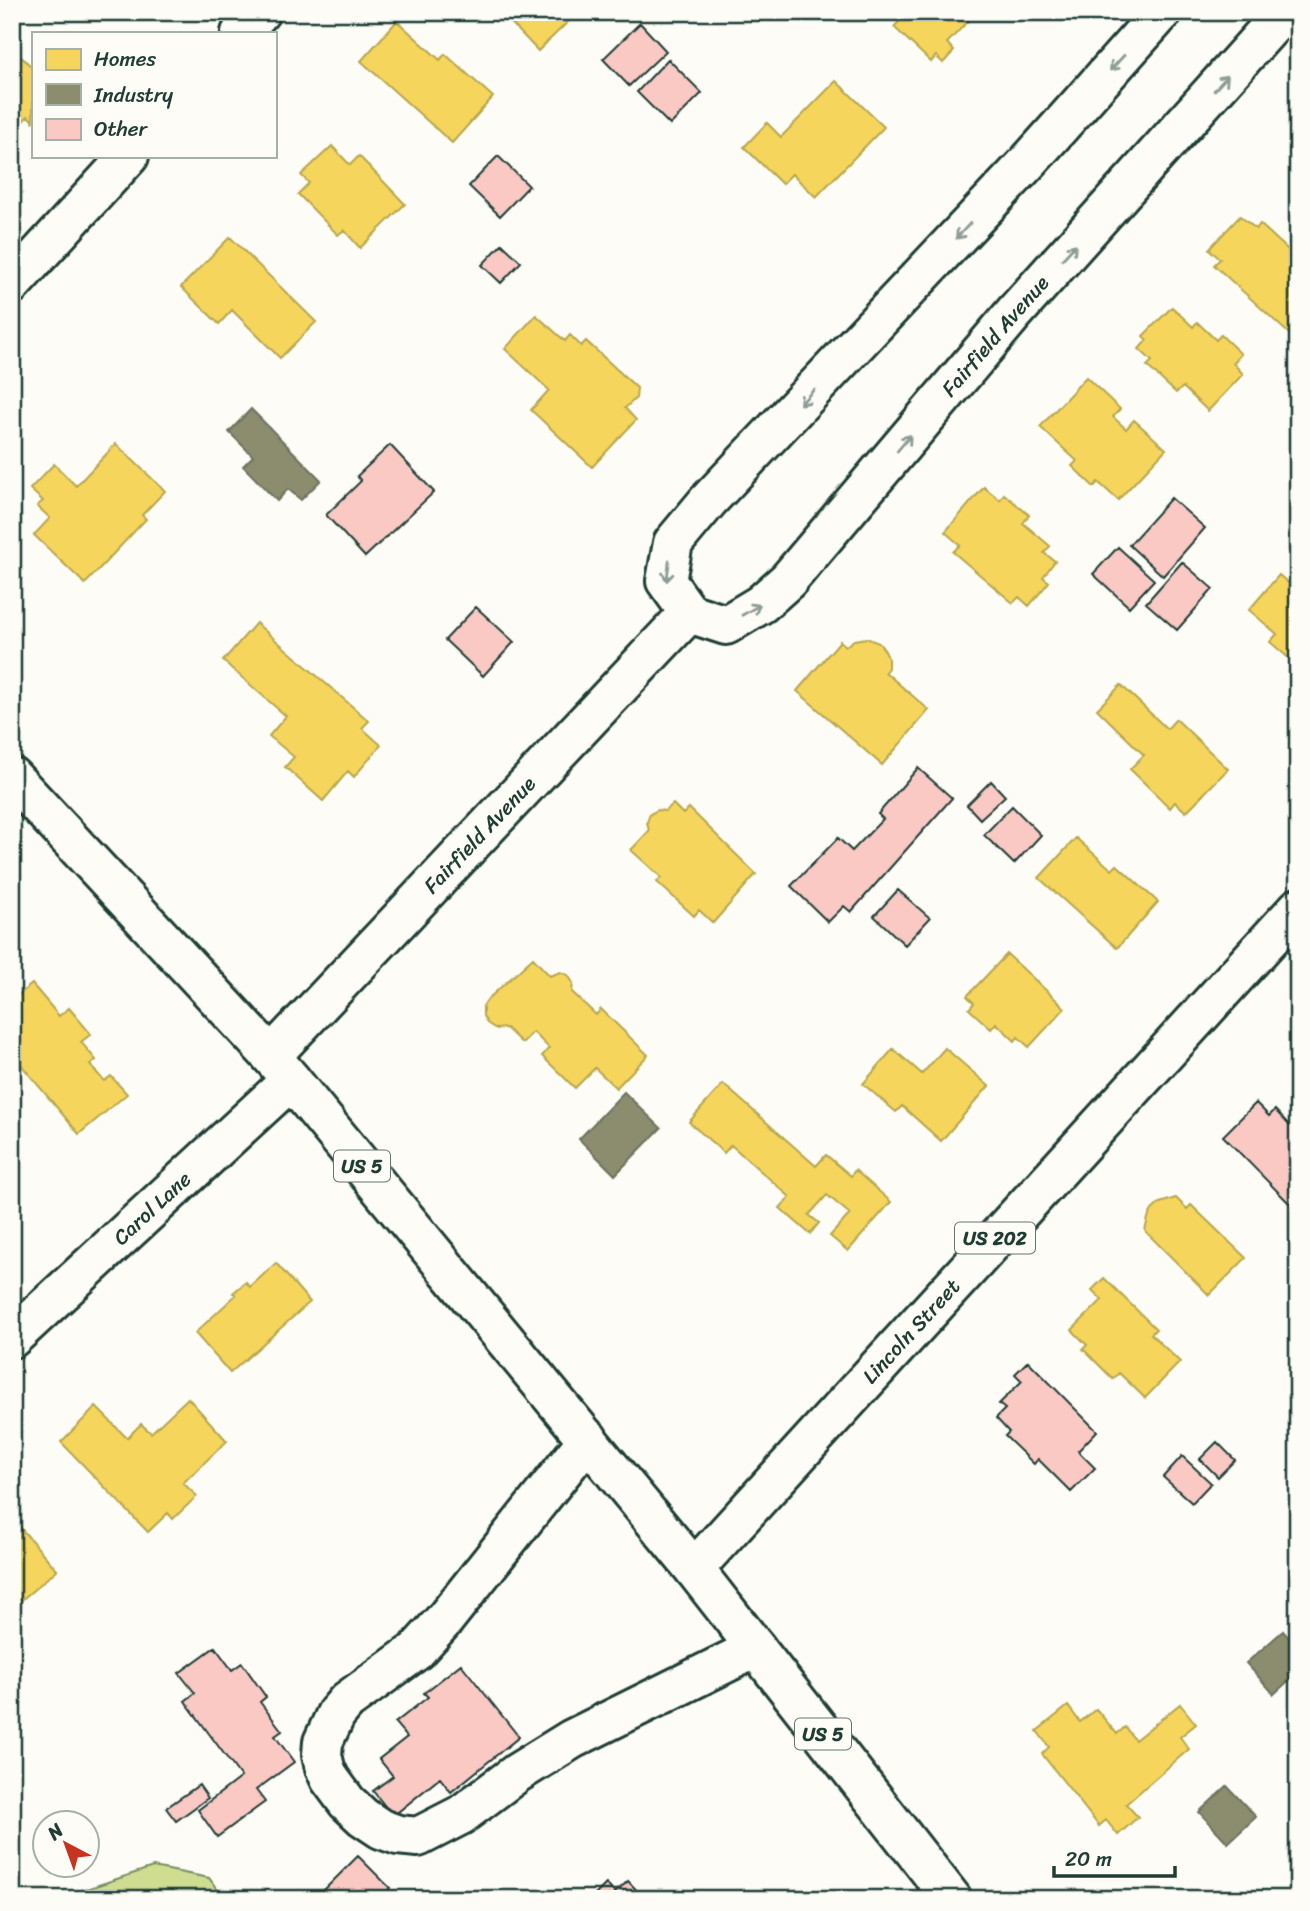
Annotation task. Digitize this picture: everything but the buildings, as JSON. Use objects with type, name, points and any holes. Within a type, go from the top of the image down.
[{"type":"street","points":[[242,32],[260,12]]},
{"type":"street","points":[[689,613],[666,581],[673,543],[708,501],[1029,161],[1162,12]]},
{"type":"street","name":"Fairfield Avenue","points":[[281,1068],[689,613],[726,625],[761,604],[788,580],[1015,312],[1284,12]]},
{"type":"street","points":[[12,284],[127,158]]},
{"type":"street","name":"US 5","points":[[12,777],[281,1068],[694,1569],[952,1899]]},
{"type":"street","name":"Lincoln Street","points":[[694,1569],[1298,908]]},
{"type":"street","name":"Carol Lane","points":[[12,1338],[281,1068]]},
{"type":"street","points":[[588,1439],[446,1619],[416,1651],[347,1701],[336,1714],[323,1742],[322,1755],[330,1779],[347,1802],[380,1829],[398,1835],[418,1837],[461,1815],[517,1773],[572,1739],[756,1648]]},
{"type":"green space","points":[[153,1867],[209,1878],[224,1899],[56,1899]]}]
